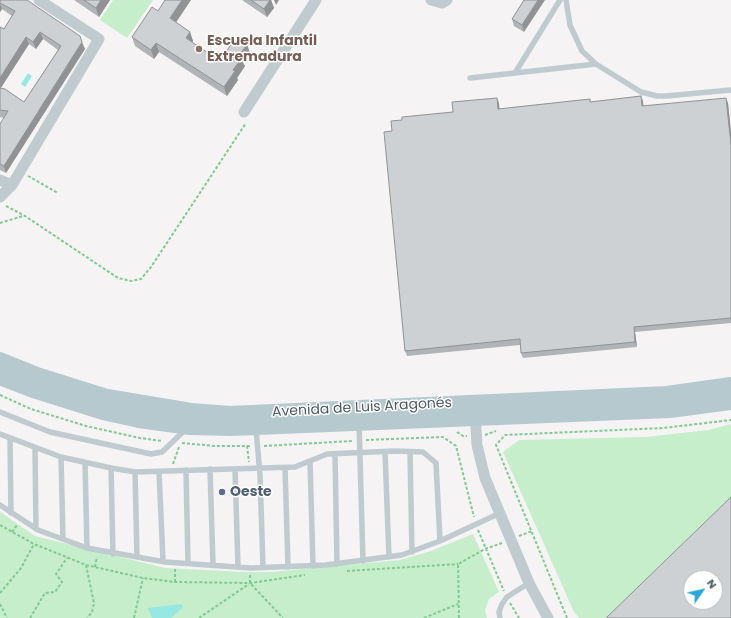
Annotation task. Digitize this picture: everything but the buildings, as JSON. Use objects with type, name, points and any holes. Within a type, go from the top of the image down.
[{"type":"main road","name":"Avenida de Luis Aragonés","points":[[0,361],[37,376],[107,398],[190,412],[230,415],[670,409],[731,401]]},
{"type":"main road","name":"Avenida de Luis Aragonés","points":[[0,376],[33,389],[103,411],[139,419],[190,426],[359,423],[475,411],[667,395],[731,386]]},
{"type":"street","points":[[0,200],[12,184],[99,39],[39,0]]},
{"type":"street","points":[[244,112],[316,0]]},
{"type":"street","points":[[431,0],[445,2]]},
{"type":"street","points":[[0,180],[12,184]]},
{"type":"street","points":[[475,411],[477,445],[485,478],[498,514],[529,583],[548,618]]},
{"type":"lane","points":[[514,73],[560,0]]},
{"type":"lane","points":[[566,0],[567,14],[574,35],[582,51],[596,64],[649,95],[666,96],[731,90]]},
{"type":"lane","points":[[470,78],[596,64]]},
{"type":"lane","points":[[0,412],[50,432],[151,454],[162,452],[190,426]]},
{"type":"lane","points":[[359,423],[363,561]]},
{"type":"lane","points":[[256,426],[260,469],[263,568]]},
{"type":"lane","points":[[0,434],[61,457],[135,472],[285,468],[295,467],[324,455],[422,452],[436,463],[440,541]]},
{"type":"lane","points":[[10,438],[11,513]]},
{"type":"lane","points":[[34,448],[36,529]]},
{"type":"lane","points":[[385,452],[389,557]]},
{"type":"lane","points":[[410,452],[412,552]]},
{"type":"lane","points":[[335,454],[337,564]]},
{"type":"lane","points":[[61,457],[63,539]]},
{"type":"lane","points":[[310,461],[313,566]]},
{"type":"lane","points":[[85,463],[87,548]]},
{"type":"lane","points":[[111,468],[113,554]]},
{"type":"lane","points":[[285,468],[288,567]]},
{"type":"lane","points":[[210,469],[213,565]]},
{"type":"lane","points":[[235,469],[238,567]]},
{"type":"lane","points":[[186,470],[188,563]]},
{"type":"lane","points":[[135,472],[138,557]]},
{"type":"lane","points":[[159,472],[163,561]]},
{"type":"lane","points":[[0,505],[36,529],[87,548],[113,554],[163,561],[263,568],[337,564],[389,557],[412,552],[440,541],[498,514]]},
{"type":"lane","points":[[500,618],[499,612],[507,597],[529,583]]},
{"type":"path","points":[[0,200],[118,278],[131,282],[141,279],[152,268],[251,116],[244,112]]},
{"type":"path","points":[[0,223],[25,216]]},
{"type":"path","points":[[567,618],[496,445],[505,436],[663,428],[731,420]]},
{"type":"path","points":[[173,465],[180,442]]},
{"type":"path","points":[[456,446],[476,524],[485,549],[507,597],[519,618]]},
{"type":"path","points":[[0,593],[21,568],[34,544]]},
{"type":"path","points":[[459,618],[458,564],[485,549]]},
{"type":"path","points":[[30,618],[45,593],[55,592],[62,582],[56,574],[67,558]]},
{"type":"path","points":[[86,565],[94,603],[92,612],[87,618]]},
{"type":"path","points":[[134,618],[143,578]]},
{"type":"path","points":[[199,618],[250,583],[283,618]]},
{"type":"path","points":[[0,604],[7,618]]},
{"type":"path","points":[[424,618],[458,604]]},
{"type":"green space","points":[[113,0],[153,0],[127,38],[100,20]]},
{"type":"green space","points":[[731,424],[731,618],[579,618],[574,612],[503,452],[519,440],[646,437],[709,430]]},
{"type":"green space","points":[[0,512],[35,536],[165,568],[245,572],[270,572],[400,560],[431,551],[473,534],[499,592],[489,599],[485,610],[487,618],[0,618]]},
{"type":"water","points":[[28,73],[32,76],[25,87],[21,84]]},
{"type":"water","points":[[181,604],[183,607],[171,618],[152,618],[148,608]]},
{"type":"place","name":"Escuela Infantil Extremadura","points":[[199,49]]},
{"type":"place","name":"Oeste","points":[[222,492]]}]
